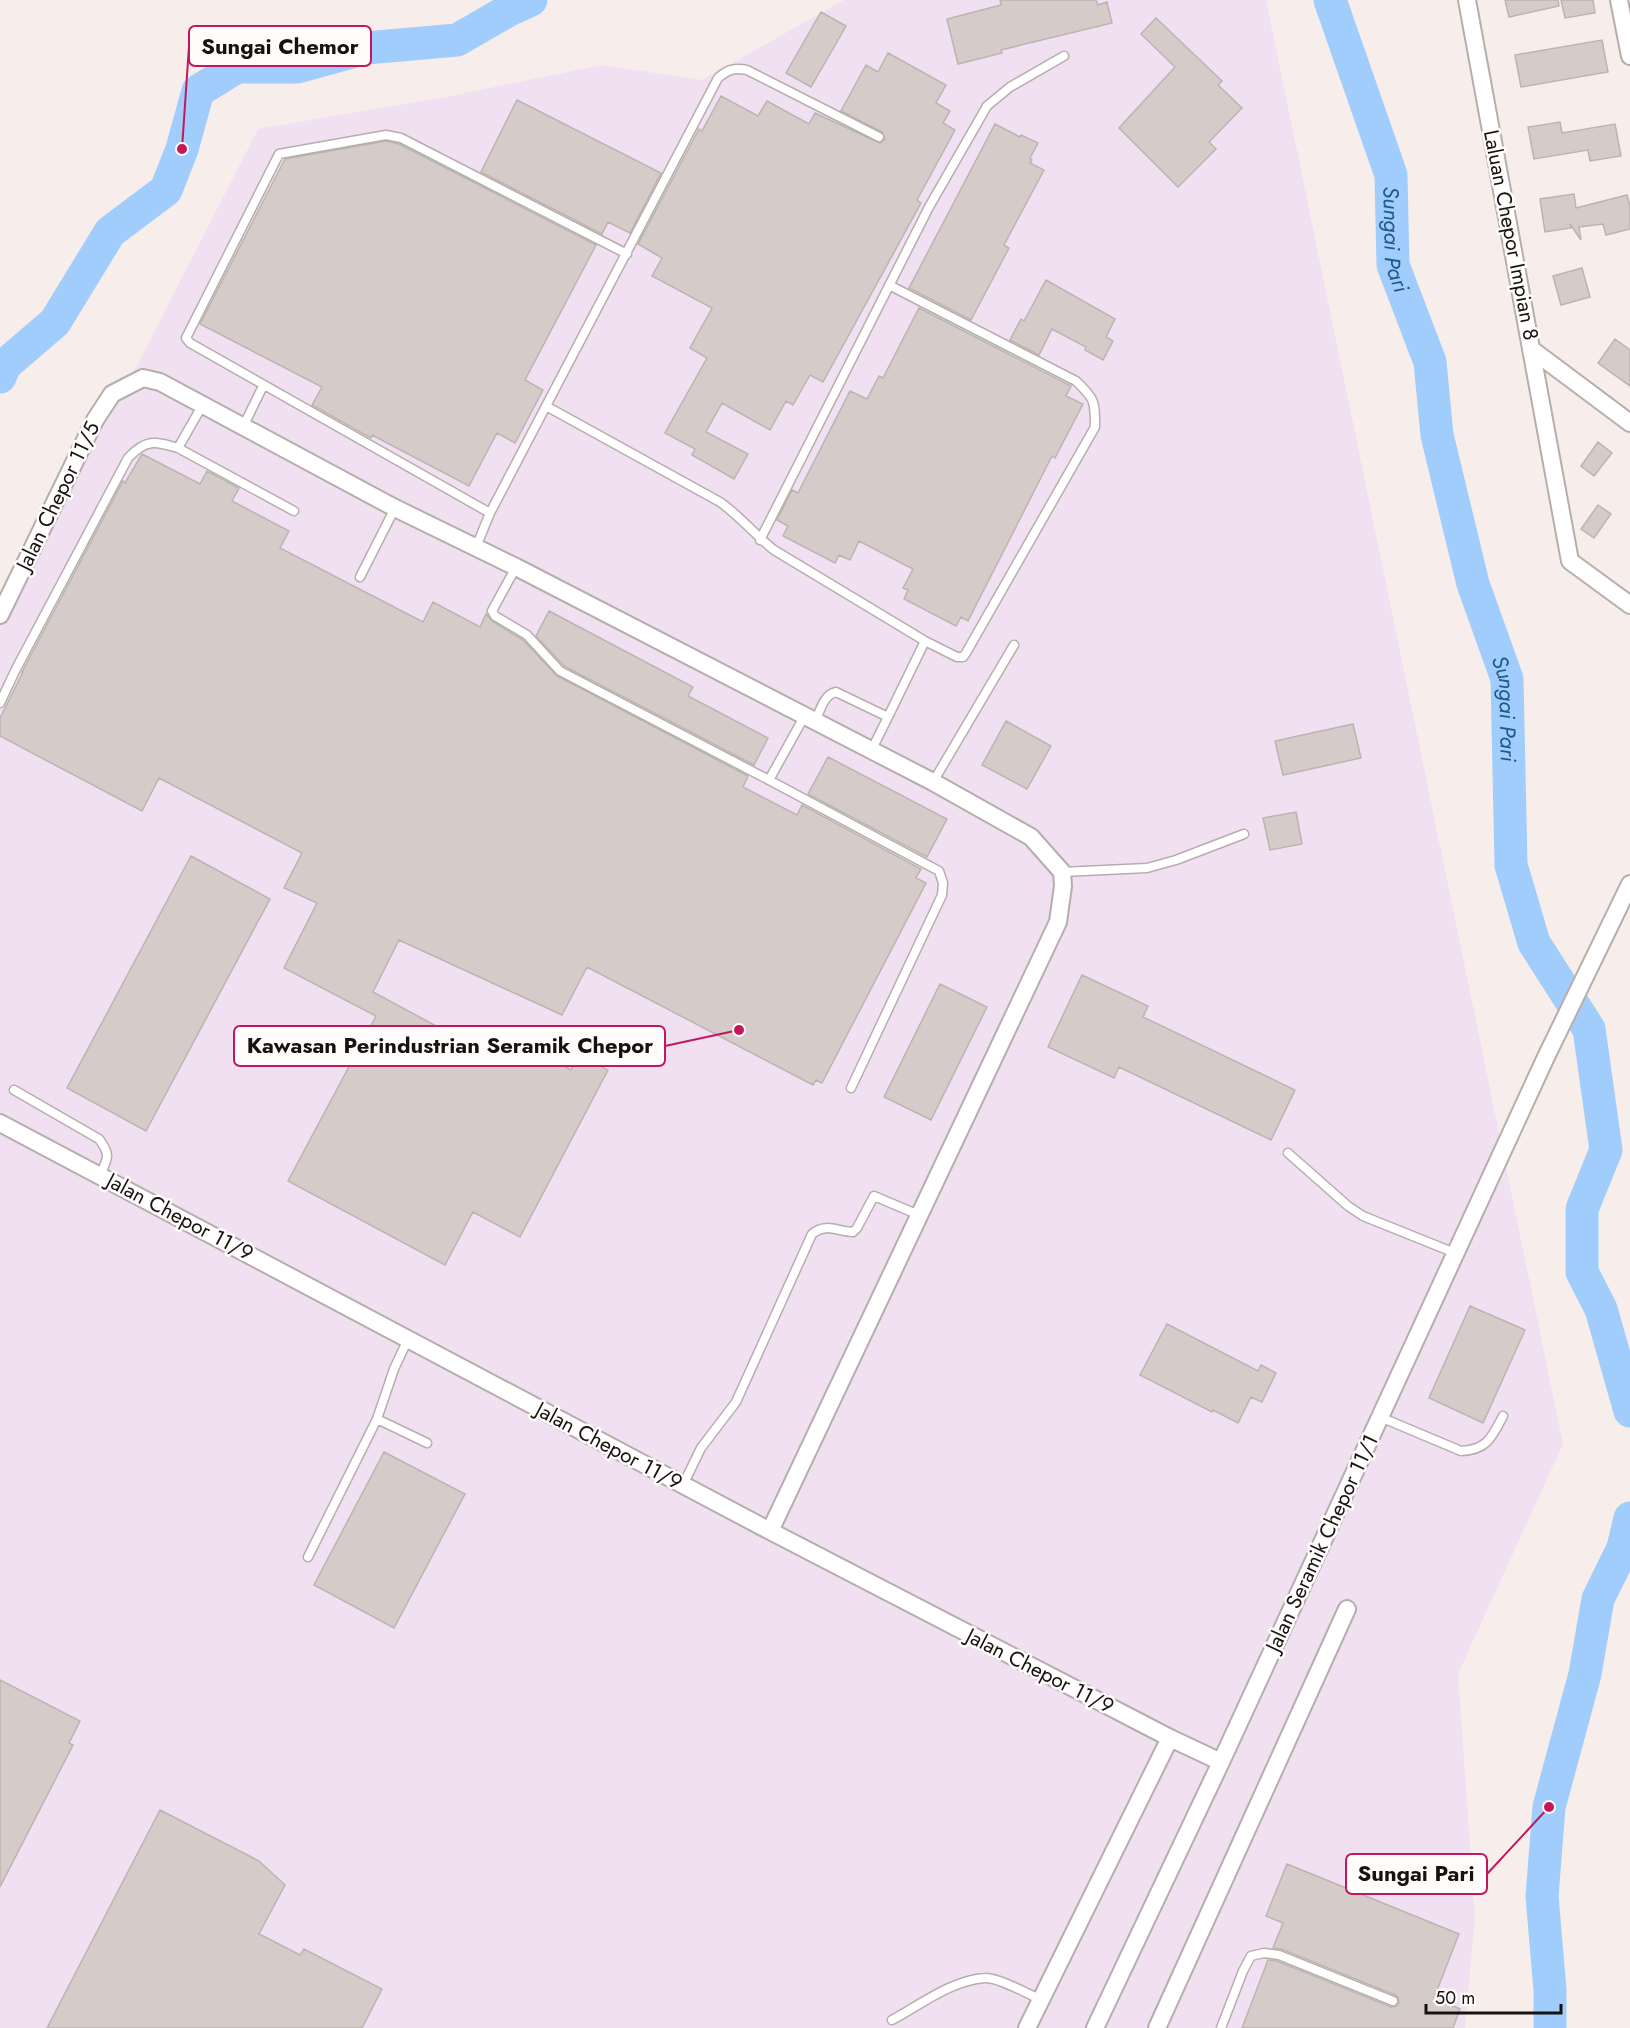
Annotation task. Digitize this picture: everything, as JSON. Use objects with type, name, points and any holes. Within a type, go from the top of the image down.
[{"type":"street","name":"Laluan Chepor Impian 8","points":[[1467,0],[1531,349],[1630,423]]},
{"type":"street","points":[[1619,0],[1630,56]]},
{"type":"street","points":[[1531,349],[1570,561],[1630,605]]},
{"type":"street","name":"Jalan Chepor 11/5","points":[[0,615],[94,420],[112,394],[143,378],[160,382],[202,406]]},
{"type":"street","points":[[202,406],[933,782],[1031,837],[1062,872],[1063,886],[1059,922],[770,1531]]},
{"type":"street","name":"Jalan Seramik Chepor 11/1","points":[[1095,2028],[1221,1762],[1546,1057],[1630,884]]},
{"type":"street","name":"Jalan Chepor 11/9","points":[[0,1123],[770,1531],[1170,1738],[1221,1762]]},
{"type":"street","points":[[1157,2028],[1347,1610]]},
{"type":"street","points":[[1027,2028],[1170,1738]]},
{"type":"lane","points":[[760,540],[929,207],[987,106],[1010,87],[1064,56]]},
{"type":"lane","points":[[476,547],[490,513],[718,78],[725,72],[736,68],[747,70],[879,137]]},
{"type":"lane","points":[[490,513],[190,344],[186,338],[279,154],[386,135],[400,138],[627,254]]},
{"type":"lane","points":[[546,406],[720,502],[735,512],[760,540],[774,550],[925,641],[957,657],[963,657],[1095,427],[1095,410],[1092,395],[1076,381],[889,285]]},
{"type":"lane","points":[[243,427],[263,386]]},
{"type":"lane","points":[[178,448],[202,406]]},
{"type":"lane","points":[[0,703],[128,458],[138,447],[158,442],[178,448],[294,511]]},
{"type":"lane","points":[[360,577],[395,507]]},
{"type":"lane","points":[[516,567],[492,611],[495,616],[537,643],[560,671],[939,871],[943,883],[942,895],[851,1088]]},
{"type":"lane","points":[[871,751],[925,641]]},
{"type":"lane","points":[[933,782],[1014,645]]},
{"type":"lane","points":[[769,780],[809,720],[831,693],[836,692],[888,717]]},
{"type":"lane","points":[[1062,872],[1147,868],[1176,860],[1244,834]]},
{"type":"lane","points":[[14,1090],[99,1139],[107,1150],[107,1159],[100,1175]]},
{"type":"lane","points":[[1288,1153],[1348,1206],[1363,1216],[1455,1253]]},
{"type":"lane","points":[[683,1485],[701,1448],[736,1402],[812,1234],[826,1227],[853,1232],[874,1196],[919,1215]]},
{"type":"lane","points":[[308,1557],[377,1419],[394,1369],[408,1339]]},
{"type":"lane","points":[[1380,1417],[1461,1451],[1475,1450],[1487,1443],[1503,1416]]},
{"type":"lane","points":[[377,1419],[427,1443]]},
{"type":"lane","points":[[1221,2028],[1251,1956],[1264,1953],[1279,1955],[1393,2001]]},
{"type":"lane","points":[[892,2020],[956,1985],[987,1978],[1022,1990],[1041,2000]]},
{"type":"shaded area","points":[[844,0],[1266,0],[1563,1444],[1458,1674],[1475,1916],[1465,2028],[0,2028],[0,615],[95,420],[127,385],[258,129],[446,97],[602,65],[702,80]]},
{"type":"building","points":[[1000,0],[1096,0],[1098,5],[1107,2],[1112,23],[1001,50],[1002,53],[958,64],[947,19],[1001,5]]},
{"type":"building","points":[[1505,0],[1558,0],[1559,6],[1509,17]]},
{"type":"building","points":[[1561,0],[1593,0],[1595,13],[1565,18]]},
{"type":"building","points":[[821,12],[846,26],[811,87],[786,73]]},
{"type":"building","points":[[1156,18],[1222,81],[1218,85],[1242,108],[1209,142],[1216,149],[1178,187],[1119,128],[1175,67],[1141,34]]},
{"type":"building","points":[[1602,40],[1608,72],[1521,87],[1515,55]]},
{"type":"building","points":[[888,53],[946,85],[936,103],[950,111],[943,123],[955,130],[917,200],[921,203],[823,382],[810,375],[793,405],[786,401],[770,430],[722,403],[706,432],[748,454],[734,479],[692,455],[695,449],[665,433],[707,358],[690,348],[712,308],[652,276],[662,258],[638,244],[699,129],[702,131],[721,96],[758,116],[767,101],[809,124],[815,113],[880,143],[885,139],[882,132],[841,111],[866,65],[878,72]]},
{"type":"building","points":[[517,100],[661,173],[630,233],[608,222],[602,234],[481,172]]},
{"type":"building","points":[[1560,122],[1562,133],[1615,124],[1621,156],[1590,161],[1588,150],[1534,159],[1528,127]]},
{"type":"building","points":[[995,124],[1038,143],[1030,158],[1032,160],[1030,163],[1044,170],[1004,245],[1009,248],[971,320],[909,288]]},
{"type":"building","points":[[386,141],[399,144],[596,245],[525,380],[543,390],[515,443],[497,433],[469,486],[372,435],[371,438],[312,405],[322,387],[200,324],[285,159]]},
{"type":"building","points":[[1574,194],[1576,208],[1627,195],[1630,206],[1630,229],[1606,235],[1603,224],[1579,227],[1581,240],[1570,224],[1571,228],[1545,232],[1540,199]]},
{"type":"building","points":[[1582,268],[1590,297],[1561,305],[1553,276]]},
{"type":"building","points":[[1046,280],[1115,319],[1106,337],[1113,341],[1103,360],[1085,350],[1086,347],[1052,329],[1039,355],[1010,340],[1021,319],[1024,321]]},
{"type":"building","points":[[919,308],[1071,386],[1066,396],[1083,404],[1055,458],[1052,456],[968,621],[961,617],[956,626],[904,599],[908,590],[903,588],[913,569],[859,541],[850,560],[839,555],[835,563],[783,536],[788,526],[777,520],[792,490],[798,493],[850,391],[867,399],[879,376],[883,378]]},
{"type":"building","points":[[1615,339],[1630,350],[1630,386],[1598,363]]},
{"type":"building","points":[[1598,442],[1612,453],[1594,476],[1581,466]]},
{"type":"building","points":[[142,454],[200,484],[207,471],[239,488],[232,501],[289,531],[280,548],[423,622],[433,602],[480,627],[486,614],[492,621],[523,640],[557,676],[748,776],[743,787],[797,815],[802,805],[921,869],[916,878],[926,883],[822,1083],[816,1080],[813,1085],[587,967],[562,1015],[399,940],[373,992],[503,1062],[515,1040],[571,1070],[579,1055],[608,1070],[520,1237],[473,1212],[445,1265],[288,1181],[376,1016],[284,968],[317,903],[284,888],[302,853],[159,778],[142,811],[0,736],[0,718],[22,672],[123,481],[125,483]]},
{"type":"building","points":[[1598,505],[1611,514],[1594,538],[1581,529]]},
{"type":"building","points":[[549,611],[693,687],[688,696],[768,738],[754,765],[564,666],[536,636]]},
{"type":"building","points":[[1006,721],[1051,746],[1027,789],[982,765]]},
{"type":"building","points":[[1353,724],[1361,758],[1283,775],[1275,741]]},
{"type":"building","points":[[828,757],[947,819],[927,857],[808,794]]},
{"type":"building","points":[[1296,812],[1302,844],[1270,850],[1263,818]]},
{"type":"building","points":[[191,856],[270,899],[146,1131],[67,1088]]},
{"type":"building","points":[[1082,975],[1148,1006],[1143,1017],[1295,1090],[1271,1140],[1119,1067],[1114,1078],[1048,1047]]},
{"type":"building","points":[[940,984],[987,1007],[931,1120],[884,1097]]},
{"type":"building","points":[[1470,1306],[1525,1330],[1483,1423],[1429,1398]]},
{"type":"building","points":[[1167,1324],[1258,1371],[1261,1365],[1276,1373],[1262,1402],[1251,1397],[1238,1423],[1140,1375]]},
{"type":"building","points":[[384,1452],[465,1494],[394,1628],[314,1585]]},
{"type":"building","points":[[0,1680],[80,1721],[69,1743],[73,1745],[0,1887]]},
{"type":"building","points":[[160,1810],[259,1861],[285,1885],[259,1934],[300,1955],[304,1949],[382,1989],[362,2028],[47,2028]]},
{"type":"building","points":[[1287,1864],[1459,1934],[1434,1998],[1460,2009],[1453,2028],[1242,2028],[1268,1960],[1277,1961],[1391,2007],[1399,2003],[1395,1995],[1281,1949],[1273,1948],[1283,1923],[1266,1916]]},
{"type":"waterway","points":[[0,377],[5,365],[55,322],[110,232],[166,190],[182,149],[198,91],[237,67],[297,67],[366,48],[457,40],[531,0]]},
{"type":"waterway","name":"Sungai Pari","points":[[1330,0],[1391,175],[1393,265],[1430,362],[1437,435],[1473,584],[1507,679],[1511,865],[1534,943],[1589,1029],[1606,1150],[1582,1209],[1582,1272],[1601,1309],[1630,1411]]},
{"type":"waterway","name":"Sungai Pari","points":[[1550,2028],[1550,1990],[1542,1896],[1549,1807],[1585,1674],[1598,1599],[1623,1548],[1630,1518]]},
{"type":"place","name":"Sungai Chemor","points":[[182,149]]},
{"type":"place","name":"Kawasan Perindustrian Seramik Chepor","points":[[739,1030]]},
{"type":"place","name":"Sungai Pari","points":[[1549,1807]]}]
